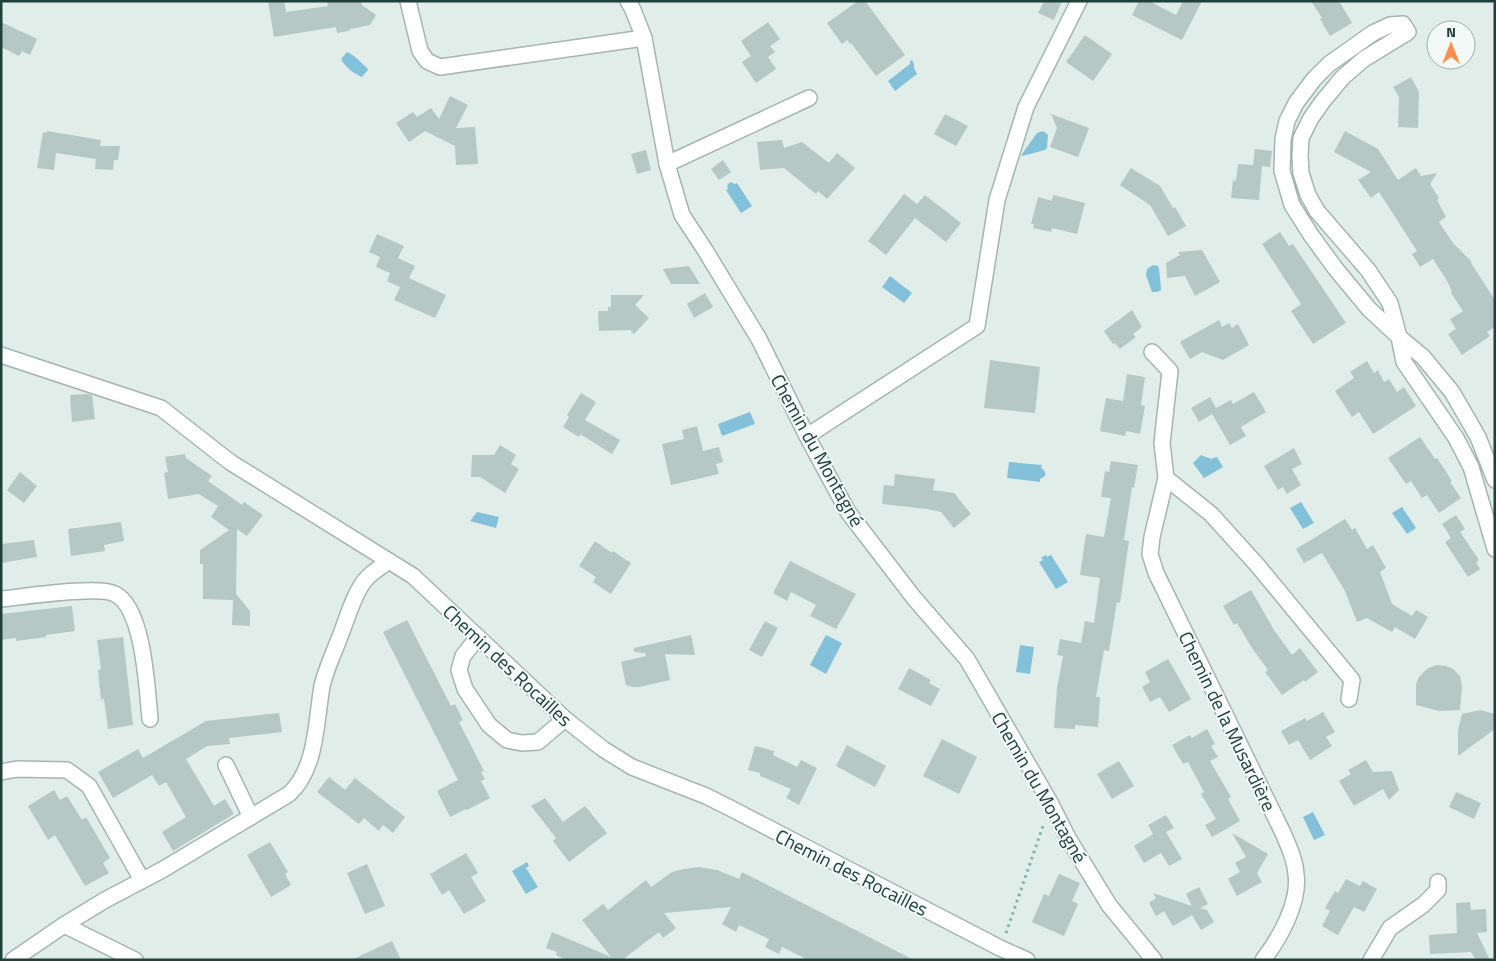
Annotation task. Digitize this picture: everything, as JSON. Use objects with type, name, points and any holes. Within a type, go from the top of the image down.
[{"type":"street","points":[[408,1],[420,51],[427,61],[440,67],[644,38]]},
{"type":"street","name":"Chemin du Montagné","points":[[628,1],[644,38],[668,164],[682,215],[759,339],[807,436],[848,512],[914,598],[967,659],[1068,838],[1109,905],[1154,960]]},
{"type":"street","points":[[807,436],[977,326],[997,200],[1026,107],[1079,1]]},
{"type":"street","points":[[1495,480],[1478,437],[1452,392],[1424,357],[1399,337],[1369,309],[1336,268],[1311,235],[1292,205],[1285,182],[1282,161],[1283,139],[1287,121],[1296,103],[1329,64],[1373,33],[1390,25],[1403,24],[1408,32],[1364,59],[1343,77],[1305,127],[1301,138],[1301,173],[1308,195],[1317,212],[1368,270],[1390,303],[1399,337],[1404,362],[1456,438],[1471,467],[1495,549]]},
{"type":"street","points":[[668,164],[809,98]]},
{"type":"street","name":"Chemin de la Musardière","points":[[1152,352],[1170,371],[1162,443],[1166,478],[1152,537],[1150,554],[1156,573],[1284,833],[1292,853],[1297,876],[1296,894],[1291,911],[1264,960]]},
{"type":"street","name":"Chemin des Rocailles","points":[[1,355],[161,408],[230,462],[413,576],[565,719],[603,749],[632,767],[706,796],[1000,948],[1027,960]]},
{"type":"street","points":[[1166,478],[1211,514],[1258,566],[1352,680],[1349,700]]},
{"type":"street","points":[[13,960],[64,925],[162,870],[294,790],[306,771],[315,738],[323,685],[329,662],[356,596],[367,577],[389,561]]},
{"type":"street","points":[[1,599],[96,590],[114,593],[123,600],[130,608],[142,649],[150,719]]},
{"type":"street","points":[[478,637],[463,656],[459,670],[465,689],[489,725],[507,740],[522,743],[538,742],[565,719]]},
{"type":"street","points":[[226,765],[251,817]]},
{"type":"street","points":[[1,772],[17,769],[67,770],[90,786],[142,880]]},
{"type":"street","points":[[1371,960],[1390,928],[1423,905],[1438,890],[1438,882]]},
{"type":"street","points":[[64,925],[135,960]]},
{"type":"path","points":[[1000,948],[1050,804]]},
{"type":"water","points":[[347,52],[367,68],[368,70],[362,77],[350,70],[341,59]]},
{"type":"water","points":[[912,60],[917,74],[895,91],[888,81],[910,64]]},
{"type":"water","points":[[1043,131],[1048,135],[1047,148],[1022,156],[1037,133]]},
{"type":"water","points":[[730,182],[737,183],[752,206],[741,213],[726,190]]},
{"type":"water","points":[[1153,265],[1158,266],[1159,269],[1161,290],[1157,292],[1152,292],[1146,275],[1147,269]]},
{"type":"water","points":[[890,276],[912,293],[904,303],[882,287]]},
{"type":"water","points":[[750,412],[755,424],[722,436],[718,424]]},
{"type":"water","points":[[1201,455],[1211,459],[1217,457],[1223,467],[1204,478],[1193,463]]},
{"type":"water","points":[[1009,462],[1042,465],[1041,468],[1045,476],[1040,479],[1040,482],[1007,478]]},
{"type":"water","points":[[1301,502],[1314,523],[1303,529],[1290,508]]},
{"type":"water","points":[[1402,507],[1416,528],[1407,534],[1392,513]]},
{"type":"water","points":[[477,512],[499,517],[496,528],[470,521]]},
{"type":"water","points":[[1046,555],[1047,557],[1051,555],[1068,582],[1056,589],[1039,562]]},
{"type":"water","points":[[826,635],[842,643],[826,674],[810,665]]},
{"type":"water","points":[[1020,645],[1034,647],[1030,674],[1016,672]]},
{"type":"water","points":[[1313,812],[1325,835],[1314,840],[1303,817]]},
{"type":"water","points":[[527,862],[529,866],[526,868],[538,887],[526,894],[512,871]]},
{"type":"building","points":[[268,1],[284,1],[286,12],[328,6],[327,1],[361,1],[362,5],[376,15],[370,25],[350,29],[349,31],[337,33],[336,27],[274,37]]},
{"type":"building","points":[[858,1],[865,1],[905,55],[876,76],[851,43],[847,40],[842,44],[827,23]]},
{"type":"building","points":[[1044,1],[1062,1],[1054,20],[1038,13]]},
{"type":"building","points":[[1139,1],[1149,1],[1176,15],[1183,1],[1202,1],[1182,40],[1132,15]]},
{"type":"building","points":[[1311,1],[1339,1],[1352,23],[1330,36],[1320,19],[1322,18]]},
{"type":"building","points":[[1,22],[37,39],[30,55],[22,51],[19,56],[1,47]]},
{"type":"building","points":[[768,22],[780,39],[770,46],[775,52],[768,57],[776,69],[756,83],[742,62],[751,56],[741,41]]},
{"type":"building","points":[[1085,35],[1112,54],[1093,81],[1066,62]]},
{"type":"building","points":[[1411,77],[1419,92],[1418,128],[1398,127],[1399,97],[1393,87]]},
{"type":"building","points":[[450,96],[468,105],[456,128],[475,127],[478,164],[456,165],[455,146],[425,131],[409,142],[396,123],[413,112],[417,117],[431,108],[439,119]]},
{"type":"building","points":[[945,114],[968,126],[956,146],[934,134]]},
{"type":"building","points":[[1051,114],[1089,128],[1078,157],[1050,147],[1057,128]]},
{"type":"building","points":[[47,131],[101,140],[100,146],[120,146],[118,160],[114,160],[113,170],[95,169],[96,159],[56,153],[54,170],[37,168],[43,132],[46,133]]},
{"type":"building","points":[[1345,131],[1378,149],[1398,180],[1416,168],[1421,176],[1437,173],[1430,184],[1439,198],[1437,200],[1446,217],[1439,222],[1453,243],[1472,262],[1495,300],[1495,327],[1487,332],[1490,336],[1462,355],[1448,334],[1456,329],[1450,319],[1463,311],[1433,259],[1420,267],[1412,254],[1417,251],[1379,192],[1371,198],[1358,180],[1371,172],[1334,152]]},
{"type":"building","points":[[782,140],[784,148],[802,142],[829,163],[837,153],[855,168],[827,199],[818,191],[816,194],[784,168],[760,170],[757,142]]},
{"type":"building","points":[[1255,149],[1272,151],[1270,167],[1262,166],[1259,200],[1231,198],[1233,180],[1236,181],[1238,164],[1253,165]]},
{"type":"building","points":[[646,150],[651,170],[637,174],[631,154]]},
{"type":"building","points":[[723,160],[731,172],[719,180],[711,169]]},
{"type":"building","points":[[1131,168],[1160,186],[1186,226],[1168,236],[1150,205],[1120,185]]},
{"type":"building","points":[[904,194],[917,204],[925,195],[961,223],[946,242],[915,218],[886,255],[868,241]]},
{"type":"building","points":[[1053,195],[1085,203],[1077,234],[1052,228],[1051,232],[1033,228],[1034,224],[1031,224],[1038,197],[1052,201]]},
{"type":"building","points":[[1280,232],[1289,246],[1293,244],[1346,323],[1313,344],[1291,311],[1301,304],[1262,244]]},
{"type":"building","points":[[377,234],[404,246],[398,258],[415,266],[409,278],[446,295],[435,318],[394,300],[400,287],[387,281],[390,273],[376,267],[380,257],[369,252]]},
{"type":"building","points":[[1202,250],[1220,282],[1195,296],[1185,276],[1167,278],[1166,263],[1180,255],[1178,252]]},
{"type":"building","points":[[689,266],[700,284],[671,284],[663,269]]},
{"type":"building","points":[[705,293],[713,307],[694,318],[687,304]]},
{"type":"building","points":[[611,295],[644,295],[635,305],[649,318],[634,334],[630,330],[599,331],[598,311],[608,311],[608,307],[611,307]]},
{"type":"building","points":[[1132,310],[1142,327],[1133,334],[1136,337],[1120,349],[1115,343],[1113,344],[1104,331]]},
{"type":"building","points":[[1219,320],[1222,327],[1229,323],[1232,328],[1238,324],[1249,345],[1223,360],[1202,352],[1190,359],[1180,342]]},
{"type":"building","points":[[990,360],[1040,367],[1035,413],[984,408]]},
{"type":"building","points":[[1367,361],[1374,373],[1378,370],[1384,382],[1389,379],[1397,392],[1404,387],[1416,406],[1373,434],[1359,412],[1352,417],[1335,391],[1354,378],[1350,372]]},
{"type":"building","points":[[1127,374],[1145,377],[1141,405],[1145,406],[1140,434],[1126,431],[1125,436],[1100,431],[1106,398],[1123,401]]},
{"type":"building","points":[[1254,392],[1266,412],[1241,427],[1246,436],[1230,445],[1212,414],[1199,422],[1191,408],[1210,397],[1216,408],[1231,400],[1233,404]]},
{"type":"building","points":[[581,393],[596,402],[585,420],[620,440],[612,454],[580,434],[579,437],[563,427],[569,417],[567,415]]},
{"type":"building","points":[[70,395],[92,395],[95,419],[72,422]]},
{"type":"building","points":[[697,426],[703,451],[719,447],[723,462],[716,464],[719,474],[671,485],[662,444],[684,439],[682,430]]},
{"type":"building","points":[[1420,437],[1435,459],[1437,458],[1461,498],[1439,513],[1427,495],[1422,498],[1411,481],[1406,484],[1388,458]]},
{"type":"building","points":[[500,445],[516,455],[511,464],[519,469],[505,493],[480,477],[471,477],[472,455],[494,455]]},
{"type":"building","points":[[1294,448],[1302,464],[1292,469],[1301,485],[1287,494],[1283,487],[1278,490],[1264,466]]},
{"type":"building","points":[[185,454],[186,458],[212,476],[208,481],[242,505],[244,502],[263,515],[247,536],[237,529],[236,594],[250,611],[250,626],[232,625],[233,600],[203,599],[203,564],[200,564],[200,550],[229,530],[211,517],[218,506],[199,494],[168,499],[164,473],[168,472],[165,457]]},
{"type":"building","points":[[1111,461],[1138,465],[1134,488],[1132,487],[1124,540],[1129,541],[1120,603],[1117,602],[1109,651],[1104,650],[1096,697],[1100,697],[1098,727],[1075,725],[1075,729],[1054,728],[1057,688],[1063,656],[1057,655],[1060,639],[1081,643],[1085,621],[1094,623],[1100,578],[1080,575],[1086,534],[1104,537],[1111,498],[1101,497],[1105,471],[1109,472]]},
{"type":"building","points":[[20,472],[37,486],[24,503],[7,490]]},
{"type":"building","points":[[895,474],[935,479],[933,490],[954,493],[971,514],[954,528],[941,512],[882,504],[884,485],[894,486]]},
{"type":"building","points":[[1456,515],[1465,529],[1451,538],[1442,524]]},
{"type":"building","points":[[1345,519],[1352,530],[1355,528],[1367,549],[1373,545],[1386,568],[1380,572],[1392,604],[1412,616],[1416,610],[1428,617],[1415,639],[1395,627],[1392,632],[1367,618],[1357,622],[1345,591],[1322,553],[1304,563],[1296,549]]},
{"type":"building","points":[[121,522],[124,541],[104,545],[105,551],[71,556],[68,529]]},
{"type":"building","points":[[1460,532],[1479,560],[1476,562],[1480,569],[1468,577],[1445,542]]},
{"type":"building","points":[[34,540],[37,557],[1,563],[1,544]]},
{"type":"building","points":[[595,541],[631,563],[611,594],[593,582],[596,577],[579,566]]},
{"type":"building","points":[[790,561],[856,594],[836,629],[810,616],[816,605],[791,592],[787,601],[773,593]]},
{"type":"building","points":[[1251,590],[1274,630],[1292,655],[1300,648],[1318,672],[1282,695],[1265,672],[1268,670],[1237,623],[1234,625],[1223,606]]},
{"type":"building","points":[[72,606],[75,631],[16,641],[16,638],[1,640],[1,614]]},
{"type":"building","points":[[407,620],[451,706],[455,704],[463,720],[459,722],[484,771],[481,772],[485,779],[481,781],[490,798],[450,817],[437,791],[458,780],[383,632]]},
{"type":"building","points":[[765,621],[778,628],[762,657],[749,650]]},
{"type":"building","points":[[691,635],[695,655],[665,654],[670,680],[639,687],[626,685],[621,662],[646,656],[645,653],[634,652],[634,648]]},
{"type":"building","points":[[123,637],[133,725],[108,729],[104,699],[101,700],[98,670],[101,669],[97,640]]},
{"type":"building","points":[[1168,659],[1191,699],[1169,712],[1160,697],[1150,702],[1142,687],[1150,682],[1145,672]]},
{"type":"building","points":[[1436,665],[1453,669],[1460,676],[1462,687],[1460,710],[1439,711],[1416,705],[1416,684],[1419,677],[1427,669]]},
{"type":"building","points":[[909,668],[931,680],[929,683],[940,689],[931,706],[898,689]]},
{"type":"building","points":[[1480,710],[1495,714],[1495,729],[1458,756],[1458,730],[1462,714]]},
{"type":"building","points":[[1323,712],[1335,732],[1326,737],[1332,746],[1310,760],[1298,740],[1289,745],[1281,731],[1305,718],[1307,721]]},
{"type":"building","points":[[279,713],[282,732],[229,738],[230,744],[207,746],[186,759],[214,806],[225,799],[234,814],[173,851],[162,832],[186,817],[166,782],[159,786],[152,775],[113,798],[98,772],[138,749],[143,758],[206,721]]},
{"type":"building","points":[[1207,729],[1215,744],[1211,746],[1218,757],[1210,761],[1231,797],[1228,799],[1240,821],[1212,837],[1205,825],[1216,819],[1201,794],[1204,792],[1188,762],[1183,764],[1172,745],[1190,735],[1192,738]]},
{"type":"building","points":[[942,739],[977,757],[959,794],[923,776]]},
{"type":"building","points":[[847,745],[886,766],[875,787],[836,766]]},
{"type":"building","points":[[755,746],[774,751],[773,755],[797,767],[801,760],[817,768],[799,805],[786,798],[791,789],[760,776],[760,773],[748,770]]},
{"type":"building","points":[[1366,760],[1373,772],[1392,771],[1399,790],[1389,800],[1383,789],[1354,806],[1339,781],[1351,774],[1348,770]]},
{"type":"building","points":[[1119,761],[1134,786],[1112,799],[1097,774]]},
{"type":"building","points":[[329,777],[345,790],[355,778],[405,817],[393,833],[383,825],[379,831],[364,818],[359,824],[317,792]]},
{"type":"building","points":[[54,790],[60,800],[67,796],[82,820],[86,817],[110,858],[103,863],[109,873],[85,886],[55,835],[48,840],[28,806]]},
{"type":"building","points":[[1456,792],[1481,803],[1474,819],[1449,807]]},
{"type":"building","points":[[545,798],[563,822],[585,806],[607,833],[569,862],[553,841],[556,838],[531,806]]},
{"type":"building","points":[[1166,815],[1174,828],[1166,832],[1182,859],[1169,866],[1161,853],[1144,863],[1134,846],[1153,834],[1148,825]]},
{"type":"building","points":[[1232,833],[1268,854],[1257,873],[1262,882],[1237,896],[1228,879],[1240,872],[1235,863],[1246,857]]},
{"type":"building","points":[[270,842],[288,872],[285,874],[291,885],[271,897],[247,855]]},
{"type":"building","points":[[466,853],[478,873],[471,877],[486,901],[464,914],[449,890],[442,895],[430,874]]},
{"type":"building","points":[[367,864],[385,906],[365,914],[347,873]]},
{"type":"building","points":[[699,867],[717,870],[739,879],[742,872],[914,960],[808,960],[782,947],[779,954],[765,947],[769,939],[739,925],[736,932],[722,924],[731,907],[664,913],[676,928],[663,938],[659,932],[622,960],[566,960],[556,955],[557,952],[546,948],[552,932],[611,957],[582,920],[603,904],[608,910],[646,880],[651,887],[672,872]]},
{"type":"building","points":[[1059,874],[1080,883],[1072,901],[1078,904],[1064,936],[1032,922],[1044,894],[1049,896]]},
{"type":"building","points":[[1346,879],[1360,886],[1363,881],[1377,889],[1364,912],[1354,907],[1338,935],[1322,926],[1330,911],[1325,908],[1335,891],[1338,893]]},
{"type":"building","points":[[1199,887],[1208,904],[1200,908],[1207,910],[1214,922],[1201,930],[1192,915],[1173,926],[1164,911],[1156,916],[1149,903],[1156,898],[1153,893],[1192,906],[1186,894]]},
{"type":"building","points":[[1470,902],[1471,910],[1486,909],[1487,932],[1477,933],[1490,960],[1476,960],[1471,952],[1430,954],[1429,935],[1457,933],[1456,903]]},
{"type":"building","points":[[392,941],[401,960],[351,960]]}]
